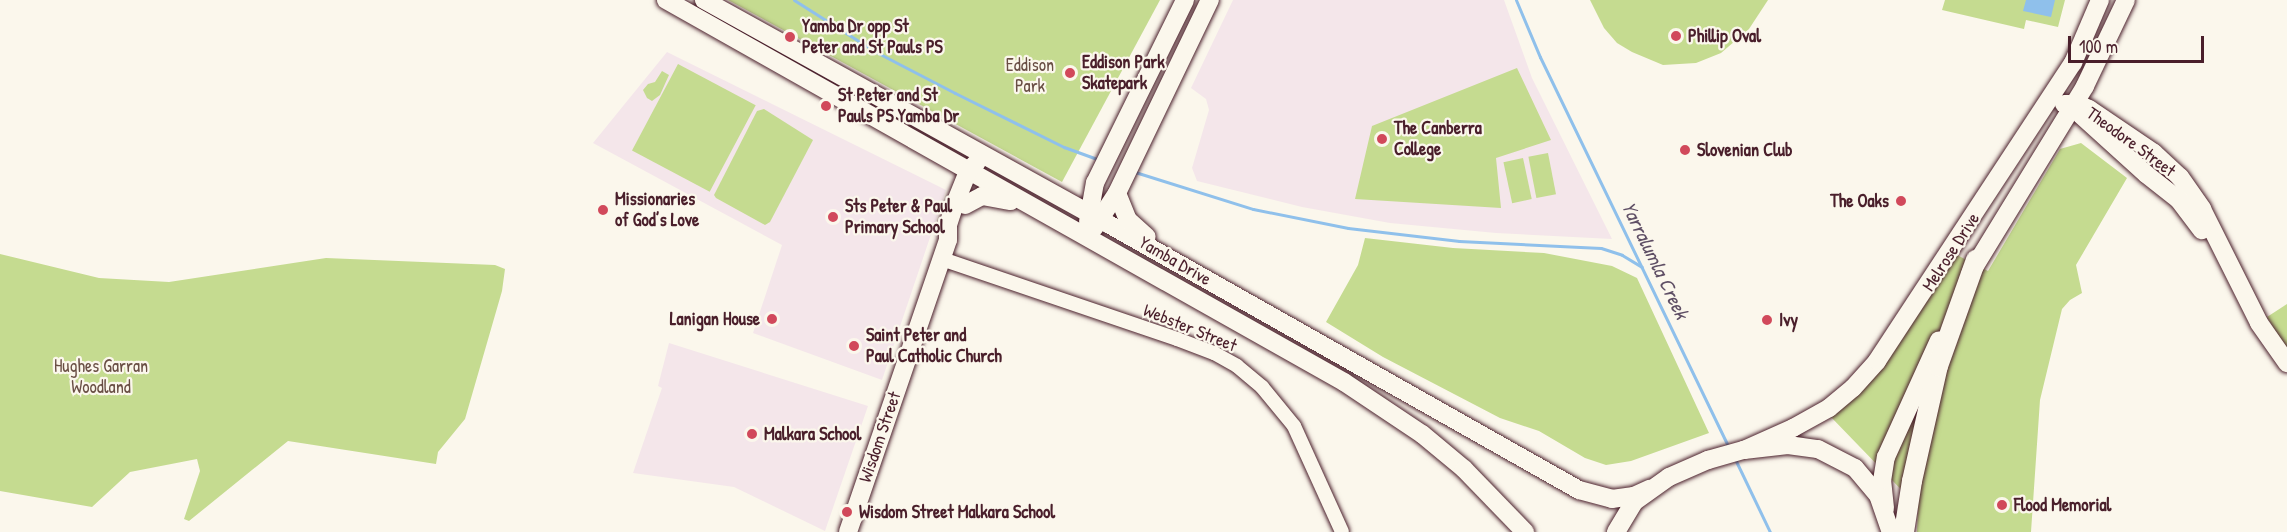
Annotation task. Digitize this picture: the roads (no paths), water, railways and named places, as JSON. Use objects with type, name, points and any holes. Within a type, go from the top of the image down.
[{"type":"highway","points":[[1904,532],[1912,481],[1938,366],[1976,260]]},
{"type":"main road","name":"Yamba Drive","points":[[666,0],[1334,376],[1385,408],[1464,469],[1525,532]]},
{"type":"main road","name":"Yamba Drive","points":[[704,0],[1189,269],[1579,490],[1597,497],[1612,499],[1634,496],[1649,489]]},
{"type":"main road","points":[[1095,217],[1097,178],[1185,0]]},
{"type":"main road","points":[[1086,236],[1095,217],[1120,187],[1210,0]]},
{"type":"main road","name":"Melrose Drive","points":[[1756,446],[1823,412],[1866,375],[1907,319],[2073,63],[2100,0]]},
{"type":"main road","name":"Melrose Drive","points":[[1885,508],[1882,481],[1886,457],[1976,260],[2074,104],[2126,0]]},
{"type":"main road","points":[[2026,136],[2056,107],[2074,104],[2069,85],[2073,63]]},
{"type":"main road","name":"Theodore Street","points":[[2074,104],[2079,114],[2102,136],[2157,182],[2189,204],[2217,248],[2253,321],[2279,357],[2287,375]]},
{"type":"main road","name":"Theodore Street","points":[[2074,104],[2089,109],[2171,168]]},
{"type":"main road","points":[[2055,134],[2074,128],[2102,136]]},
{"type":"main road","name":"Wisdom Street","points":[[848,532],[948,240],[957,228],[960,206],[973,173],[984,155]]},
{"type":"main road","points":[[943,156],[953,175],[960,206],[982,196],[1036,208]]},
{"type":"main road","points":[[2157,182],[2171,168]]},
{"type":"main road","points":[[2171,168],[2170,184],[2189,204]]},
{"type":"main road","points":[[1017,173],[1042,179],[1070,192],[1077,192],[1097,178]]},
{"type":"main road","points":[[1120,187],[1122,210],[1136,229],[1168,250],[1189,269]]},
{"type":"main road","points":[[1616,532],[1630,507],[1649,489],[1676,473],[1708,460],[1756,446],[1808,446],[1837,456],[1867,481],[1885,508],[1892,532]]},
{"type":"street","name":"Webster Street","points":[[942,259],[1178,339],[1214,353],[1237,366],[1262,387],[1294,426],[1342,532]]},
{"type":"water","points":[[2026,0],[2055,0],[2051,17],[2023,11]]},
{"type":"waterway","points":[[794,0],[876,52],[1064,147],[1100,160]]},
{"type":"waterway","name":"Yarralumla Creek","points":[[1516,0],[1540,57],[1729,448]]},
{"type":"waterway","points":[[1135,172],[1253,209],[1348,228],[1459,241],[1601,248],[1622,255],[1642,267]]},
{"type":"waterway","name":"Yarralumla Creek","points":[[1735,459],[1770,532]]},
{"type":"place","name":"Phillip Oval","points":[[1676,36]]},
{"type":"place","name":"Yamba Dr opp St Peter and St Pauls PS","points":[[790,37]]},
{"type":"place","name":"Eddison Park Skatepark","points":[[1070,73]]},
{"type":"place","name":"St Peter and St Pauls PS Yamba Dr","points":[[826,106]]},
{"type":"place","name":"The Canberra College","points":[[1382,139]]},
{"type":"place","name":"Slovenian Club","points":[[1685,150]]},
{"type":"place","name":"The Oaks","points":[[1901,201]]},
{"type":"place","name":"Missionaries of God’s Love","points":[[603,210]]},
{"type":"place","name":"Sts Peter & Paul Primary School","points":[[833,217]]},
{"type":"place","name":"Lanigan House","points":[[772,319]]},
{"type":"place","name":"Ivy","points":[[1767,320]]},
{"type":"place","name":"Saint Peter and Paul Catholic Church","points":[[854,346]]},
{"type":"place","name":"Malkara School","points":[[752,434]]},
{"type":"place","name":"Flood Memorial","points":[[2002,505]]},
{"type":"place","name":"Wisdom Street Malkara School","points":[[847,512]]},
{"type":"park label","name":"Eddison Park","points":[[1030,76]]},
{"type":"park label","name":"Hughes Garran Woodland","points":[[101,377]]}]
